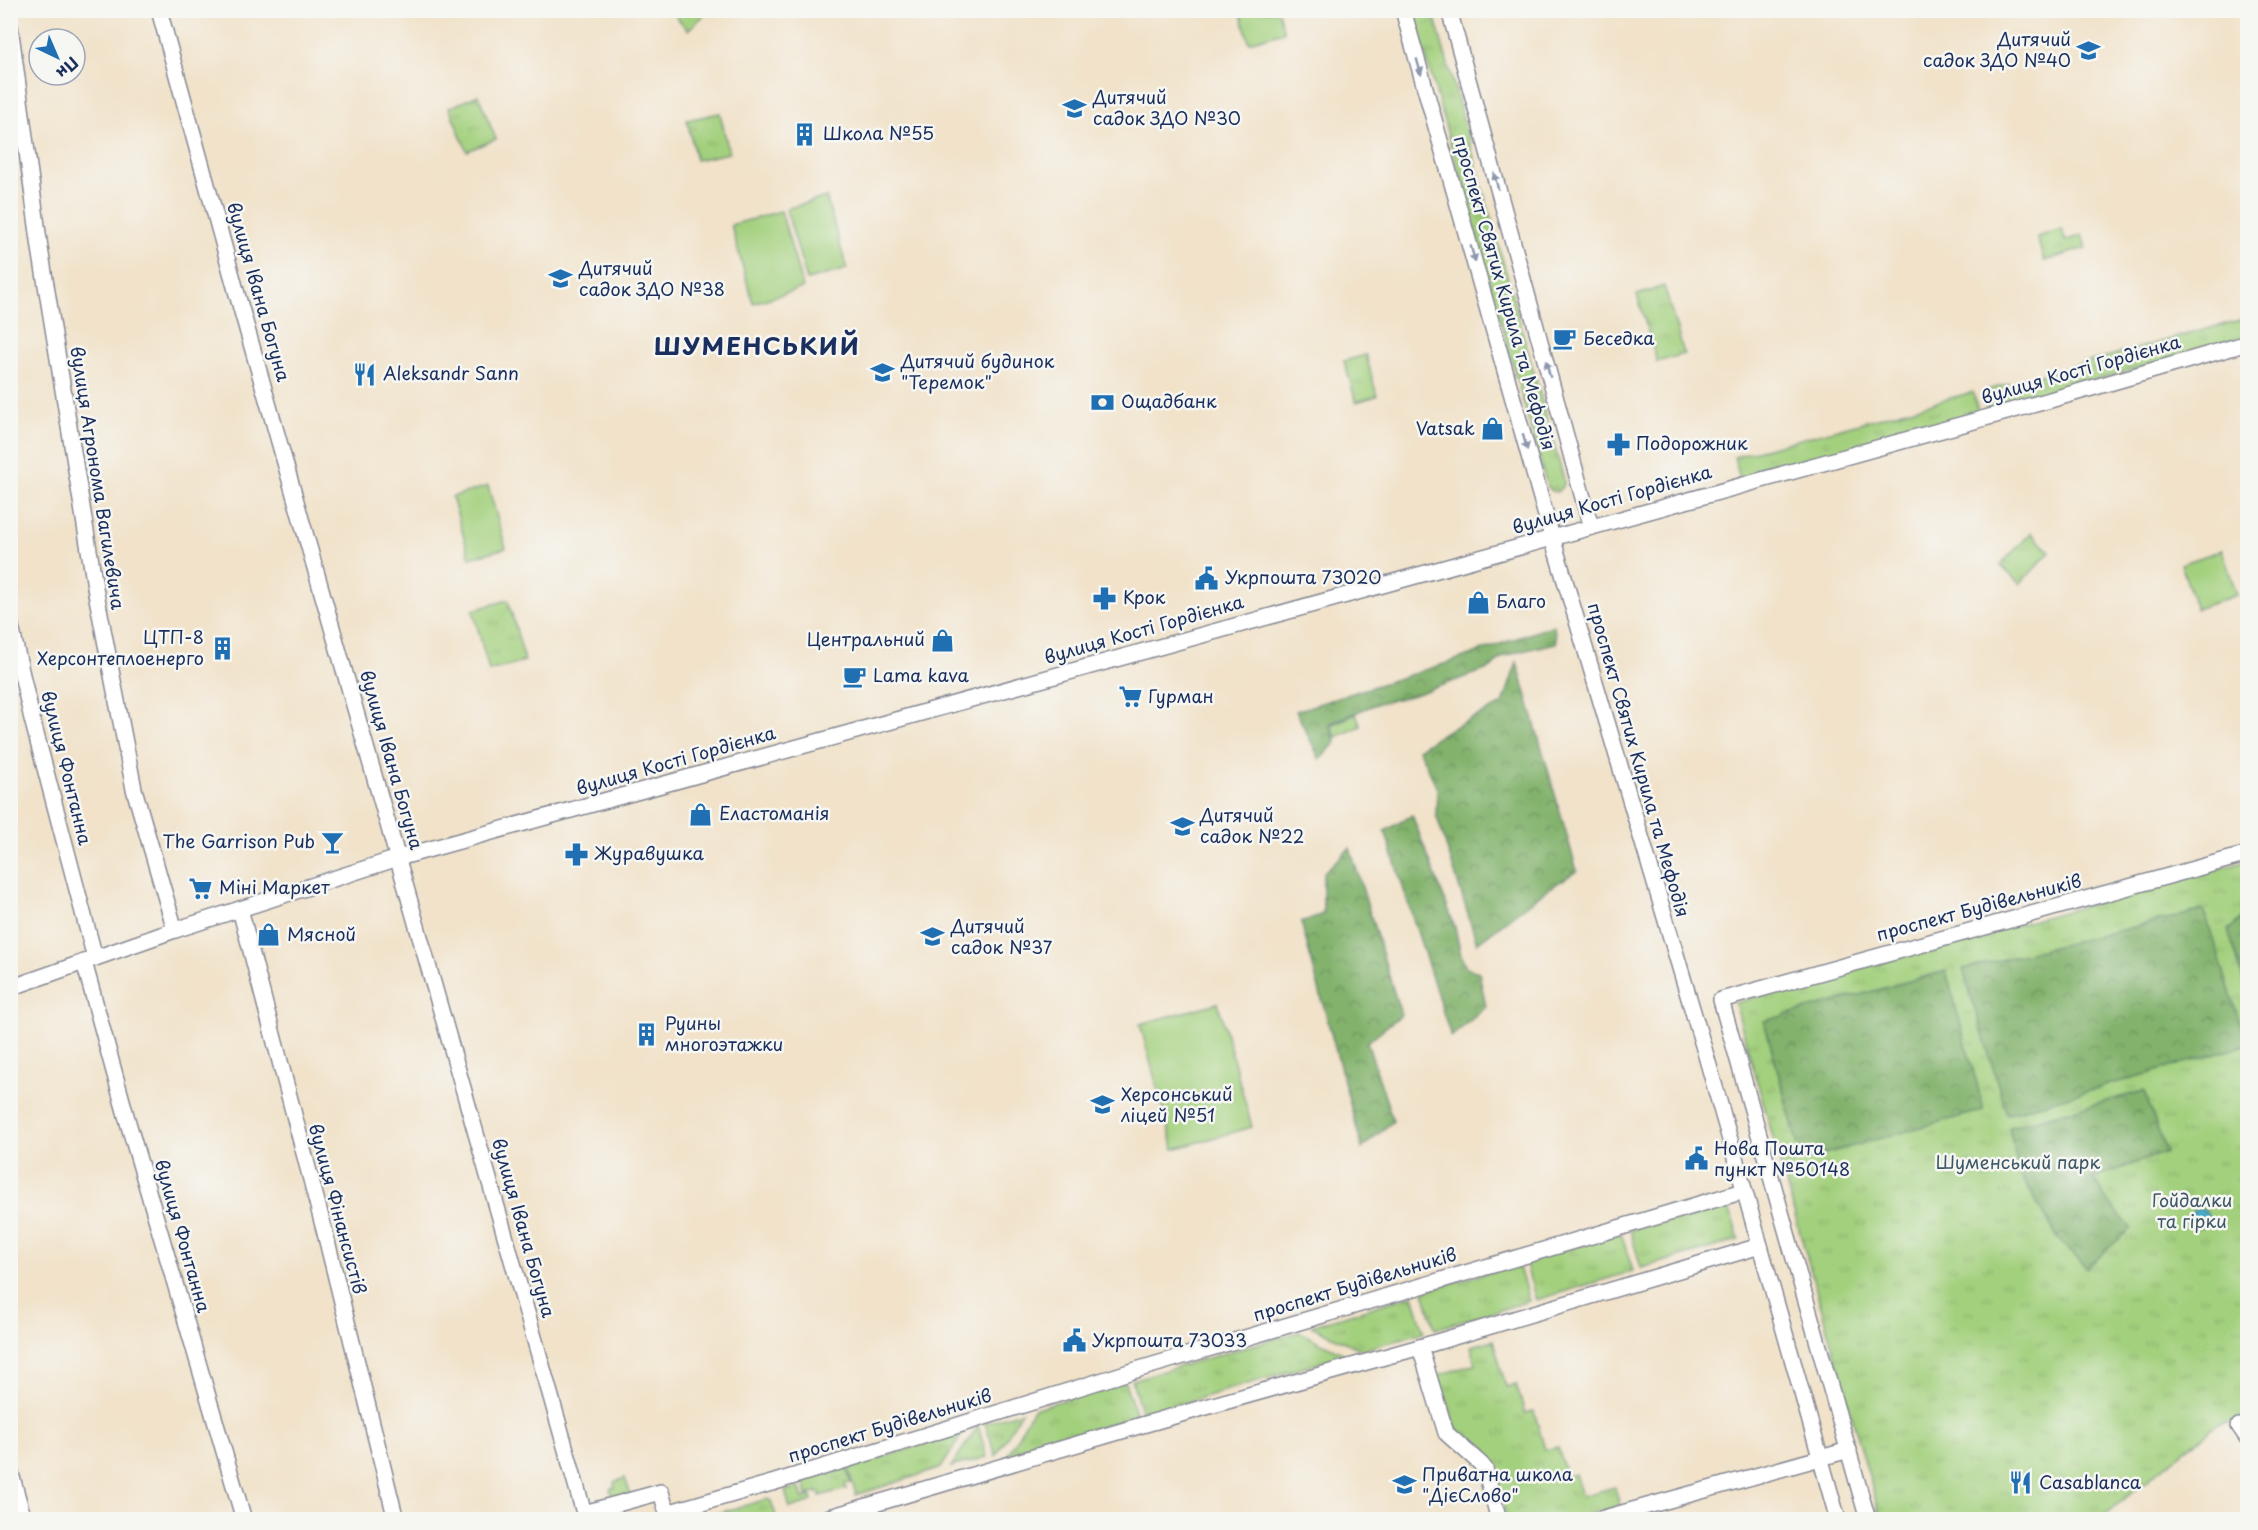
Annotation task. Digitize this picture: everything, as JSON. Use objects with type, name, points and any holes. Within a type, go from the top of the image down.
[{"type":"street","name":"вулиця Івана Богуна","points":[[159,10],[237,294],[585,1516]]},
{"type":"street","name":"проспект Святих Кирила та Мефодія","points":[[1403,10],[1552,537],[1838,1520]]},
{"type":"street","name":"проспект Святих Кирила та Мефодія","points":[[1449,10],[1591,527]]},
{"type":"street","name":"вулиця Агронома Вагилевича","points":[[10,26],[40,248],[96,593],[135,789],[174,930]]},
{"type":"street","name":"вулиця Кості Гордієнка","points":[[240,909],[398,858],[2247,343]]},
{"type":"street","name":"вулиця Фонтанна","points":[[10,622],[127,1119],[244,1520]]},
{"type":"street","name":"проспект Будівельників","points":[[1849,1450],[1721,1000],[2247,854]]},
{"type":"street","points":[[10,988],[240,909]]},
{"type":"street","name":"вулиця Фінансистів","points":[[240,909],[325,1233],[396,1520]]},
{"type":"street","name":"проспект Будівельників","points":[[585,1516],[661,1492],[668,1516],[1149,1367],[1744,1191]]},
{"type":"street","points":[[819,1520],[1420,1347],[1760,1246]]},
{"type":"street","points":[[1420,1347],[1446,1433],[1485,1469],[1499,1520]]},
{"type":"street","points":[[2239,1426],[2247,1439]]},
{"type":"street","points":[[1597,1520],[1849,1450],[1868,1520]]},
{"type":"street","points":[[10,1470],[24,1520]]},
{"type":"green space","points":[[671,11],[709,11],[688,30]]},
{"type":"green space","points":[[1240,11],[1278,11],[1284,32],[1249,42]]},
{"type":"green space","points":[[1413,11],[1433,11],[1564,480],[1564,485],[1557,492],[1547,486]]},
{"type":"green space","points":[[478,95],[496,139],[467,151],[449,108]]},
{"type":"green space","points":[[720,113],[729,153],[696,160],[687,120]]},
{"type":"green space","points":[[826,197],[847,269],[807,280],[786,209]]},
{"type":"green space","points":[[781,211],[803,288],[753,303],[731,225]]},
{"type":"green space","points":[[2062,229],[2065,241],[2082,235],[2086,248],[2044,261],[2037,237]]},
{"type":"green space","points":[[1664,286],[1684,354],[1657,362],[1637,295]]},
{"type":"green space","points":[[2247,318],[2247,338],[1987,410],[1983,391]]},
{"type":"green space","points":[[1366,355],[1377,396],[1356,402],[1344,361]]},
{"type":"green space","points":[[1973,392],[1979,414],[1740,479],[1734,457]]},
{"type":"green space","points":[[488,486],[506,548],[470,558],[452,497]]},
{"type":"green space","points":[[2031,533],[2050,552],[2020,584],[2000,565]]},
{"type":"green space","points":[[2222,550],[2237,595],[2196,609],[2181,564]]},
{"type":"green space","points":[[508,600],[525,661],[489,671],[473,610]]},
{"type":"green space","points":[[1554,625],[1556,643],[1501,658],[1491,668],[1414,695],[1376,704],[1329,724],[1336,742],[1320,760],[1296,711],[1447,663]]},
{"type":"green space","points":[[1517,662],[1577,871],[1545,891],[1477,943],[1436,814],[1437,787],[1418,749],[1448,730],[1503,704]]},
{"type":"green space","points":[[1356,714],[1361,726],[1336,737],[1331,725]]},
{"type":"green space","points":[[1412,815],[1455,927],[1466,968],[1479,972],[1486,1007],[1451,1037],[1385,831]]},
{"type":"green space","points":[[1350,848],[1401,1015],[1367,1042],[1393,1121],[1362,1148],[1301,922],[1323,914],[1323,873]]},
{"type":"green space","name":"Шуменський парк","points":[[2247,861],[2247,1420],[2218,1424],[2104,1515],[2093,1519],[1881,1519],[1735,1003]]},
{"type":"green space","points":[[2204,910],[2247,1045],[2007,1114],[1963,969]]},
{"type":"green space","points":[[2247,914],[2247,992],[2228,930]]},
{"type":"green space","points":[[1946,971],[1984,1110],[1802,1160],[1764,1021]]},
{"type":"green space","points":[[1218,1003],[1252,1127],[1174,1149],[1140,1024]]},
{"type":"green space","points":[[2144,1091],[2166,1152],[2094,1178],[2105,1198],[2131,1228],[2087,1268],[2059,1240],[2019,1172],[2009,1127]]},
{"type":"green space","points":[[1727,1201],[1739,1240],[1641,1268],[1630,1230]]},
{"type":"green space","points":[[1621,1233],[1633,1271],[1536,1300],[1525,1262]]},
{"type":"green space","points":[[1518,1264],[1529,1301],[1435,1329],[1424,1291]]},
{"type":"green space","points":[[1413,1295],[1424,1332],[1362,1350],[1311,1326]]},
{"type":"green space","points":[[1299,1332],[1346,1355],[1142,1415],[1132,1380]]},
{"type":"green space","points":[[1493,1340],[1506,1387],[1516,1384],[1525,1413],[1534,1411],[1545,1450],[1558,1447],[1566,1477],[1575,1474],[1582,1496],[1615,1487],[1620,1506],[1571,1519],[1507,1519],[1491,1462],[1457,1429],[1438,1375],[1475,1364],[1471,1346]]},
{"type":"green space","points":[[1125,1382],[1136,1416],[1008,1455],[1033,1409]]},
{"type":"green space","points":[[1021,1412],[996,1456],[985,1423]]},
{"type":"green space","points":[[978,1426],[987,1457],[951,1467]]},
{"type":"green space","points":[[964,1431],[941,1468],[856,1495],[848,1468]]},
{"type":"green space","points":[[846,1467],[851,1483],[845,1484],[846,1489],[820,1496],[819,1492],[807,1495],[803,1479]]},
{"type":"green space","points":[[625,1478],[631,1496],[614,1502],[610,1489],[615,1487],[614,1482]]},
{"type":"green space","points":[[799,1487],[803,1498],[811,1496],[812,1501],[790,1508],[785,1491]]},
{"type":"green space","points":[[767,1499],[771,1501],[777,1519],[698,1519]]},
{"type":"water","points":[[2199,1209],[2206,1211],[2208,1218],[2206,1225],[2199,1227],[2192,1225],[2190,1218],[2192,1211]]},
{"type":"place","name":"Дитячий садок ЗДО №40","points":[[2089,50]]},
{"type":"place","name":"Дитячий садок ЗДО №30","points":[[1075,108]]},
{"type":"place","name":"Школа №55","points":[[805,134]]},
{"type":"place","name":"Дитячий садок ЗДО №38","points":[[561,279]]},
{"type":"place","name":"Беседка","points":[[1565,339]]},
{"type":"place","name":"Дитячий будинок \"Теремок\"","points":[[883,372]]},
{"type":"place","name":"Aleksandr Sann","points":[[365,374]]},
{"type":"place","name":"Ощадбанк","points":[[1103,402]]},
{"type":"place","name":"Vatsak","points":[[1493,429]]},
{"type":"place","name":"Подорожник","points":[[1618,444]]},
{"type":"place","name":"Укрпошта 73020","points":[[1207,578]]},
{"type":"place","name":"Крок","points":[[1105,598]]},
{"type":"place","name":"Благо","points":[[1478,602]]},
{"type":"place","name":"Центральний","points":[[943,640]]},
{"type":"place","name":"ЦТП-8 Херсонтеплоенерго","points":[[222,648]]},
{"type":"place","name":"Lama kava","points":[[855,676]]},
{"type":"place","name":"Гурман","points":[[1130,697]]},
{"type":"place","name":"Еластоманія","points":[[701,814]]},
{"type":"place","name":"Дитячий садок №22","points":[[1182,826]]},
{"type":"place","name":"The Garrison Pub","points":[[333,842]]},
{"type":"place","name":"Журавушка","points":[[576,854]]},
{"type":"place","name":"Міні Маркет","points":[[201,888]]},
{"type":"place","name":"Мясной","points":[[269,935]]},
{"type":"place","name":"Дитячий садок №37","points":[[933,937]]},
{"type":"place","name":"Руины многоэтажки","points":[[647,1034]]},
{"type":"place","name":"Херсонський ліцей №51","points":[[1103,1105]]},
{"type":"place","name":"Нова Пошта пункт №50148","points":[[1696,1159]]},
{"type":"place","name":"Укрпошта 73033","points":[[1074,1341]]},
{"type":"place","name":"Casablanca","points":[[2021,1483]]},
{"type":"place","name":"Приватна школа \"ДієСлово\"","points":[[1404,1485]]},
{"type":"district","name":"ШУМЕНСЬКИЙ","points":[[757,347]]},
{"type":"park label","name":"Гойдалки та гірки","points":[[2192,1211]]}]
